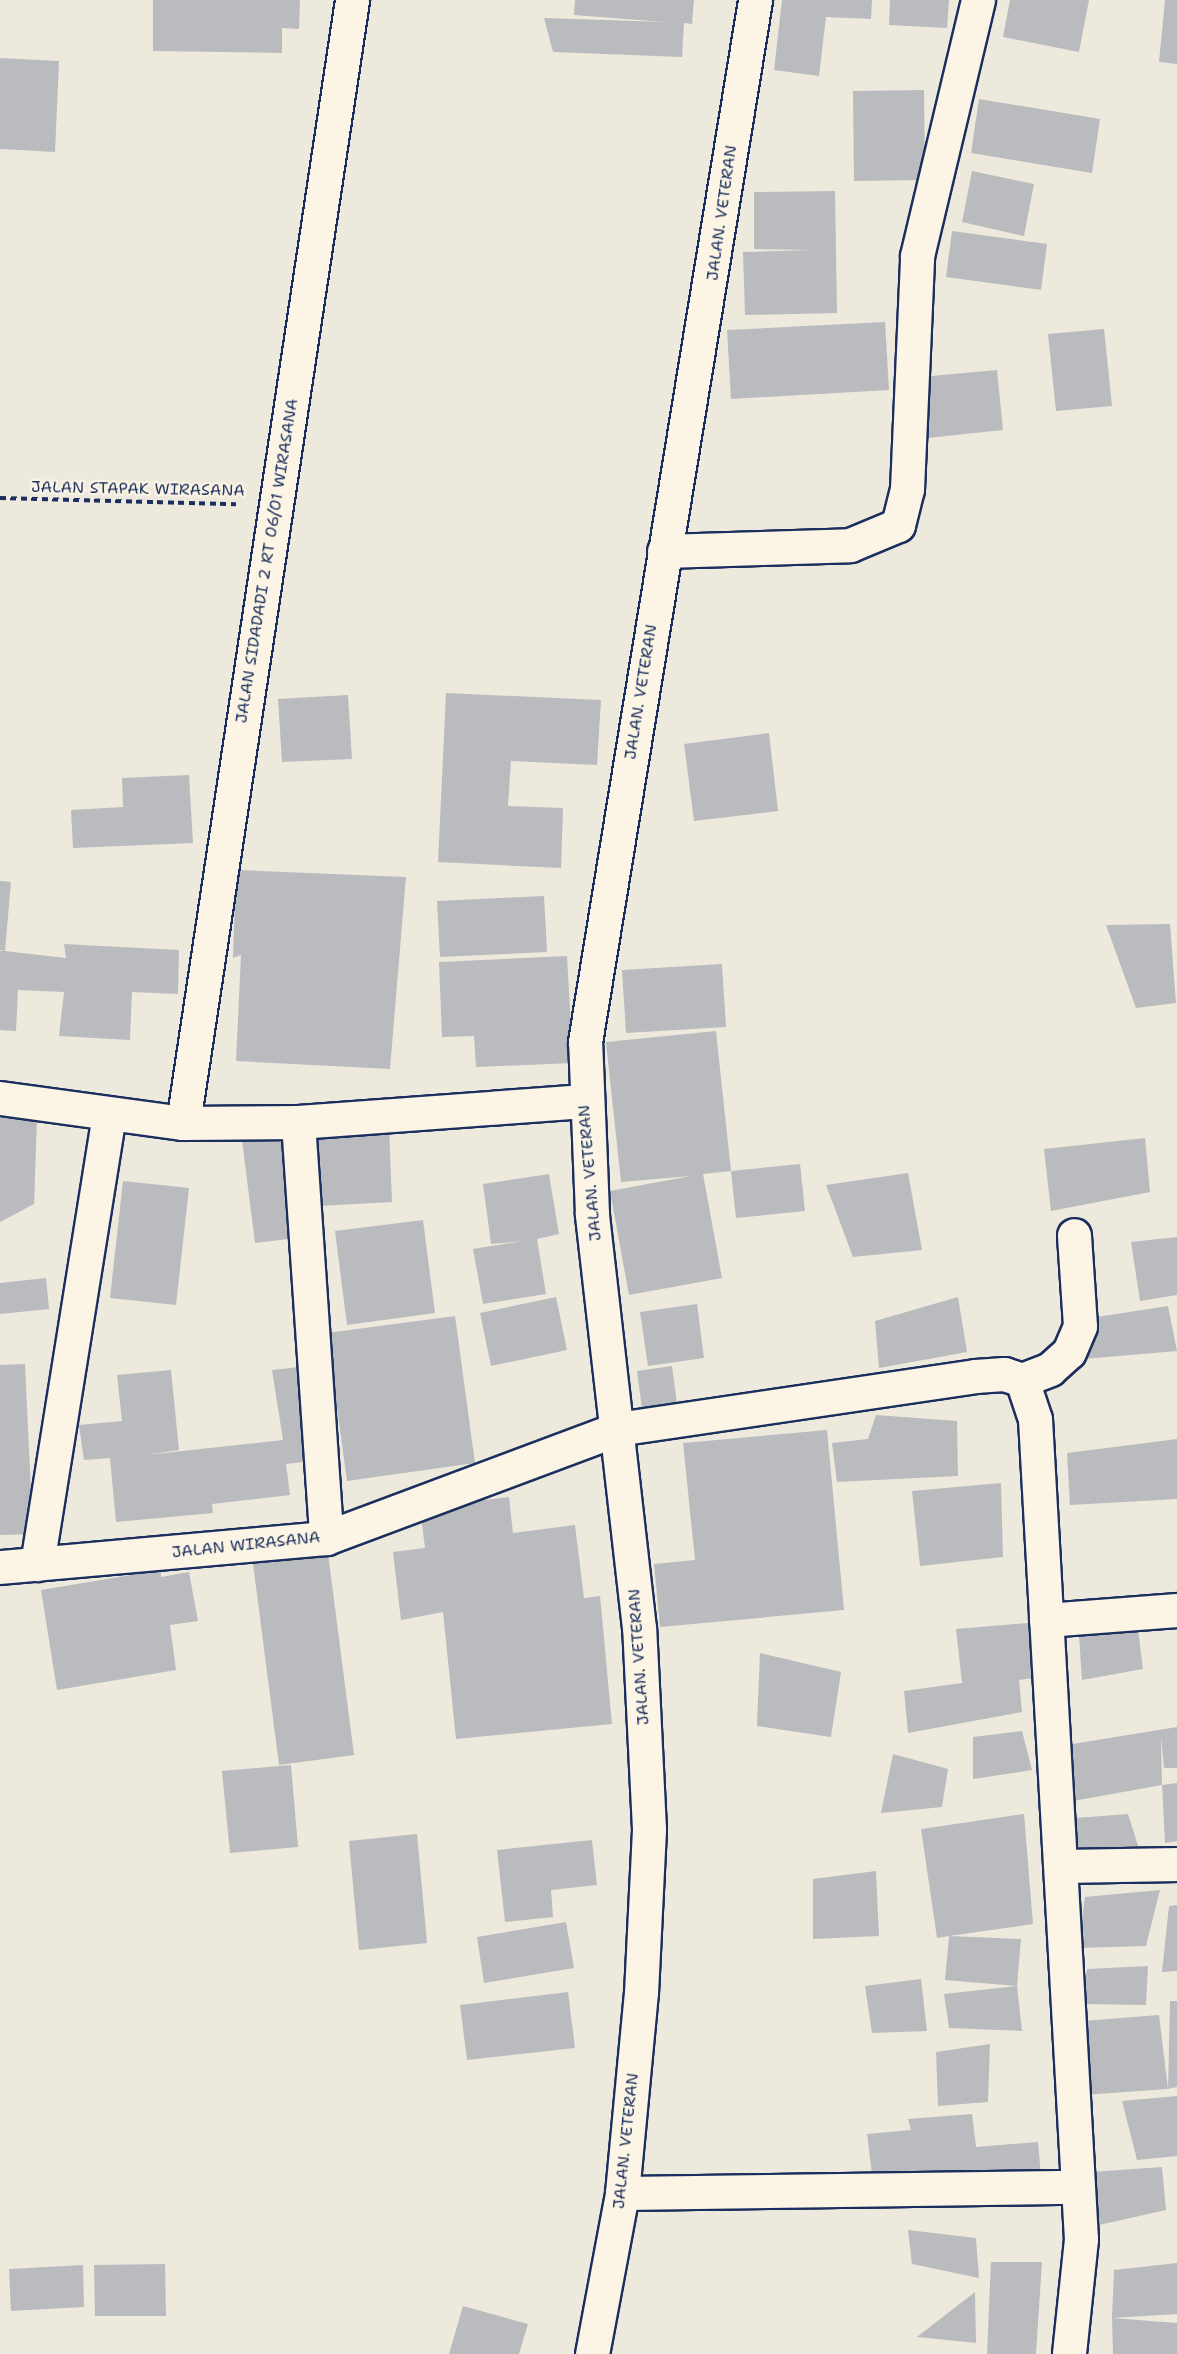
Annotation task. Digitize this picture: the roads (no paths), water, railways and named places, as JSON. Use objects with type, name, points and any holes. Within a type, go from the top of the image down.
[{"type":"street","name":"JALAN SIDADADI 2 RT 06/01 WIRASANA","points":[[183,1123],[352,0]]},
{"type":"street","name":"JALAN. VETERAN","points":[[592,2354],[622,2193],[641,1993],[649,1829],[639,1628],[584,1101],[589,1006],[664,551],[708,309],[755,0]]},
{"type":"street","points":[[664,551],[850,545],[898,525],[907,489],[917,256],[978,0]]},
{"type":"street","points":[[0,1098],[183,1123],[298,1122],[584,1101]]},
{"type":"street","points":[[36,1564],[109,1114]]},
{"type":"street","points":[[298,1122],[326,1538]]},
{"type":"street","points":[[1069,2354],[1081,2239],[1063,1866],[1035,1419],[1022,1380],[1050,1369],[1069,1352],[1080,1326],[1074,1235]]},
{"type":"street","name":"JALAN WIRASANA","points":[[0,1567],[326,1538],[617,1429],[975,1376],[1004,1374],[1022,1380]]},
{"type":"street","points":[[1046,1620],[1177,1611]]},
{"type":"street","points":[[1063,1866],[1177,1864]]},
{"type":"street","points":[[622,2193],[1078,2187]]}]
